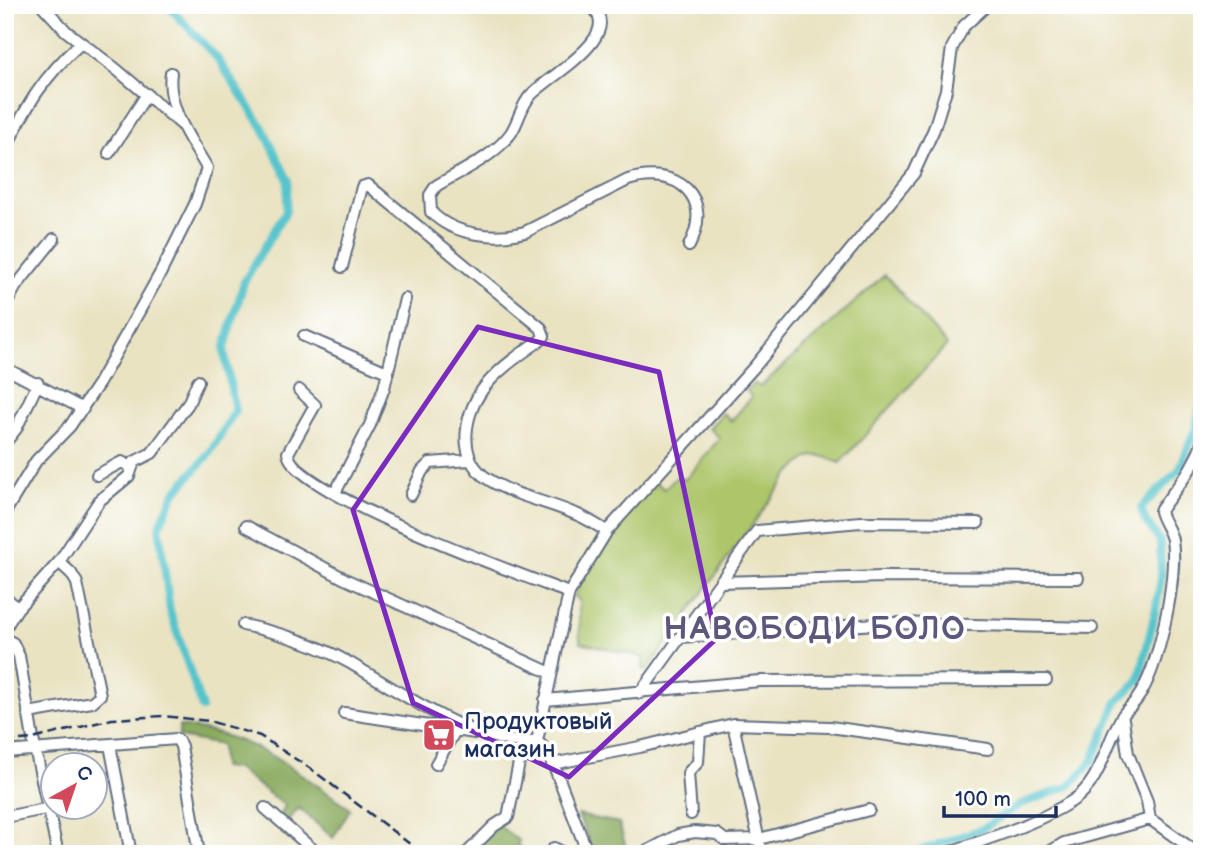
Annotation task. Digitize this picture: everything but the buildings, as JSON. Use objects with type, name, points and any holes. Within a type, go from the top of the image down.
[{"type":"street","points":[[42,5],[81,43],[181,124]]},
{"type":"street","points":[[590,5],[598,11],[600,20],[594,43],[546,80],[528,98],[502,143],[436,186],[430,195],[431,212],[439,220],[469,232],[491,237],[508,236],[525,232],[628,180],[643,176],[661,176],[688,191],[700,214],[698,229],[689,246]]},
{"type":"street","points":[[537,741],[569,593],[607,531],[755,365],[914,173],[934,129],[946,90],[952,48],[964,26],[987,5]]},
{"type":"street","points":[[5,149],[31,100],[51,70],[81,43]]},
{"type":"street","points":[[5,512],[36,461],[83,409],[161,272],[202,184],[207,168],[181,124],[170,82],[171,73]]},
{"type":"street","points":[[108,153],[147,94]]},
{"type":"street","points":[[342,267],[362,187],[368,185],[541,328],[541,340],[487,384],[476,402],[468,423],[466,444],[470,460],[485,478],[506,490],[575,513],[607,531]]},
{"type":"street","points":[[6,304],[16,286],[54,239]]},
{"type":"street","points":[[5,277],[16,286]]},
{"type":"street","points":[[335,494],[370,425],[387,372],[405,299]]},
{"type":"street","points":[[304,336],[387,372]]},
{"type":"street","points":[[5,368],[83,409]]},
{"type":"street","points":[[5,628],[17,609],[58,562],[92,511],[130,476],[131,467],[152,453],[188,404],[198,381]]},
{"type":"street","points":[[5,443],[22,418],[38,383]]},
{"type":"street","points":[[299,390],[315,405],[289,447],[289,462],[335,494],[377,517],[569,593]]},
{"type":"street","points":[[944,854],[990,838],[1072,801],[1084,791],[1097,771],[1123,715],[1138,699],[1149,676],[1171,589],[1172,541],[1160,510],[1182,484],[1197,460],[1202,443]]},
{"type":"street","points":[[411,495],[422,471],[430,463],[470,460]]},
{"type":"street","points":[[97,475],[122,462],[131,467]]},
{"type":"street","points":[[640,694],[757,531],[861,522],[978,523]]},
{"type":"street","points":[[246,526],[345,579],[551,673]]},
{"type":"street","points":[[28,713],[92,702],[100,695],[77,583],[71,573],[58,562]]},
{"type":"street","points":[[720,582],[882,577],[1078,578]]},
{"type":"street","points":[[5,596],[17,609]]},
{"type":"street","points":[[680,637],[892,623],[1092,628]]},
{"type":"street","points":[[243,625],[285,634],[309,643],[346,661],[443,718],[485,734],[523,743],[537,741]]},
{"type":"street","points":[[5,639],[17,648],[38,758]]},
{"type":"street","points":[[545,700],[640,694],[760,681],[1046,680]]},
{"type":"street","points":[[344,713],[485,734]]},
{"type":"street","points":[[1123,715],[1129,754],[1147,801],[1150,819],[1199,854]]},
{"type":"street","points":[[552,764],[733,724],[830,727],[988,749]]},
{"type":"street","points":[[733,724],[762,854]]},
{"type":"street","points":[[436,764],[455,731]]},
{"type":"street","points":[[691,814],[688,773],[698,762],[700,732]]},
{"type":"street","points":[[5,752],[173,738],[181,746],[199,854]]},
{"type":"street","points":[[537,741],[550,753],[588,854]]},
{"type":"street","points":[[466,854],[494,826],[508,817],[523,743]]},
{"type":"street","points":[[110,745],[131,854]]},
{"type":"street","points":[[265,808],[318,854]]},
{"type":"street","points":[[5,817],[38,810]]},
{"type":"street","points":[[642,854],[678,835],[695,832],[717,834],[725,840],[759,839],[869,810]]},
{"type":"street","points":[[1046,854],[1064,843],[1150,819]]},
{"type":"street","points":[[52,820],[58,854]]},
{"type":"street","points":[[554,848],[566,854]]},
{"type":"highlighted area","points":[[478,327],[659,372],[716,639],[569,777],[413,703],[353,510]]},
{"type":"green space","points":[[885,275],[947,345],[840,463],[824,456],[813,456],[790,473],[646,671],[643,670],[643,657],[580,642],[579,599],[574,597],[587,564],[654,481],[664,489],[677,477],[685,480],[720,438],[709,428],[723,413],[731,421],[752,397],[747,391],[754,383],[760,387]]},
{"type":"green space","points":[[179,726],[205,730],[250,745],[290,767],[350,809],[333,838],[299,808],[286,823],[279,816],[285,806],[237,769],[222,767],[221,745],[179,737]]},
{"type":"green space","points":[[578,815],[619,823],[627,851],[594,854]]},
{"type":"green space","points":[[498,825],[519,841],[517,845],[528,854],[471,854]]},
{"type":"waterway","points":[[167,5],[217,58],[263,128],[288,180],[286,211],[244,282],[224,350],[235,411],[209,454],[174,494],[159,527],[170,611],[202,708]]},
{"type":"waterway","points":[[910,854],[982,829],[1021,804],[1068,787],[1092,762],[1117,702],[1139,680],[1155,612],[1161,579],[1160,541],[1145,520],[1141,508],[1179,470],[1196,428],[1202,395]]},
{"type":"railway","points":[[5,741],[33,739],[112,719],[163,716],[209,721],[260,736],[311,769],[423,854]]},
{"type":"place","name":"Продуктовый магазин","points":[[439,735]]},
{"type":"district","name":"НАВОБОДИ БОЛО","points":[[815,628]]}]
